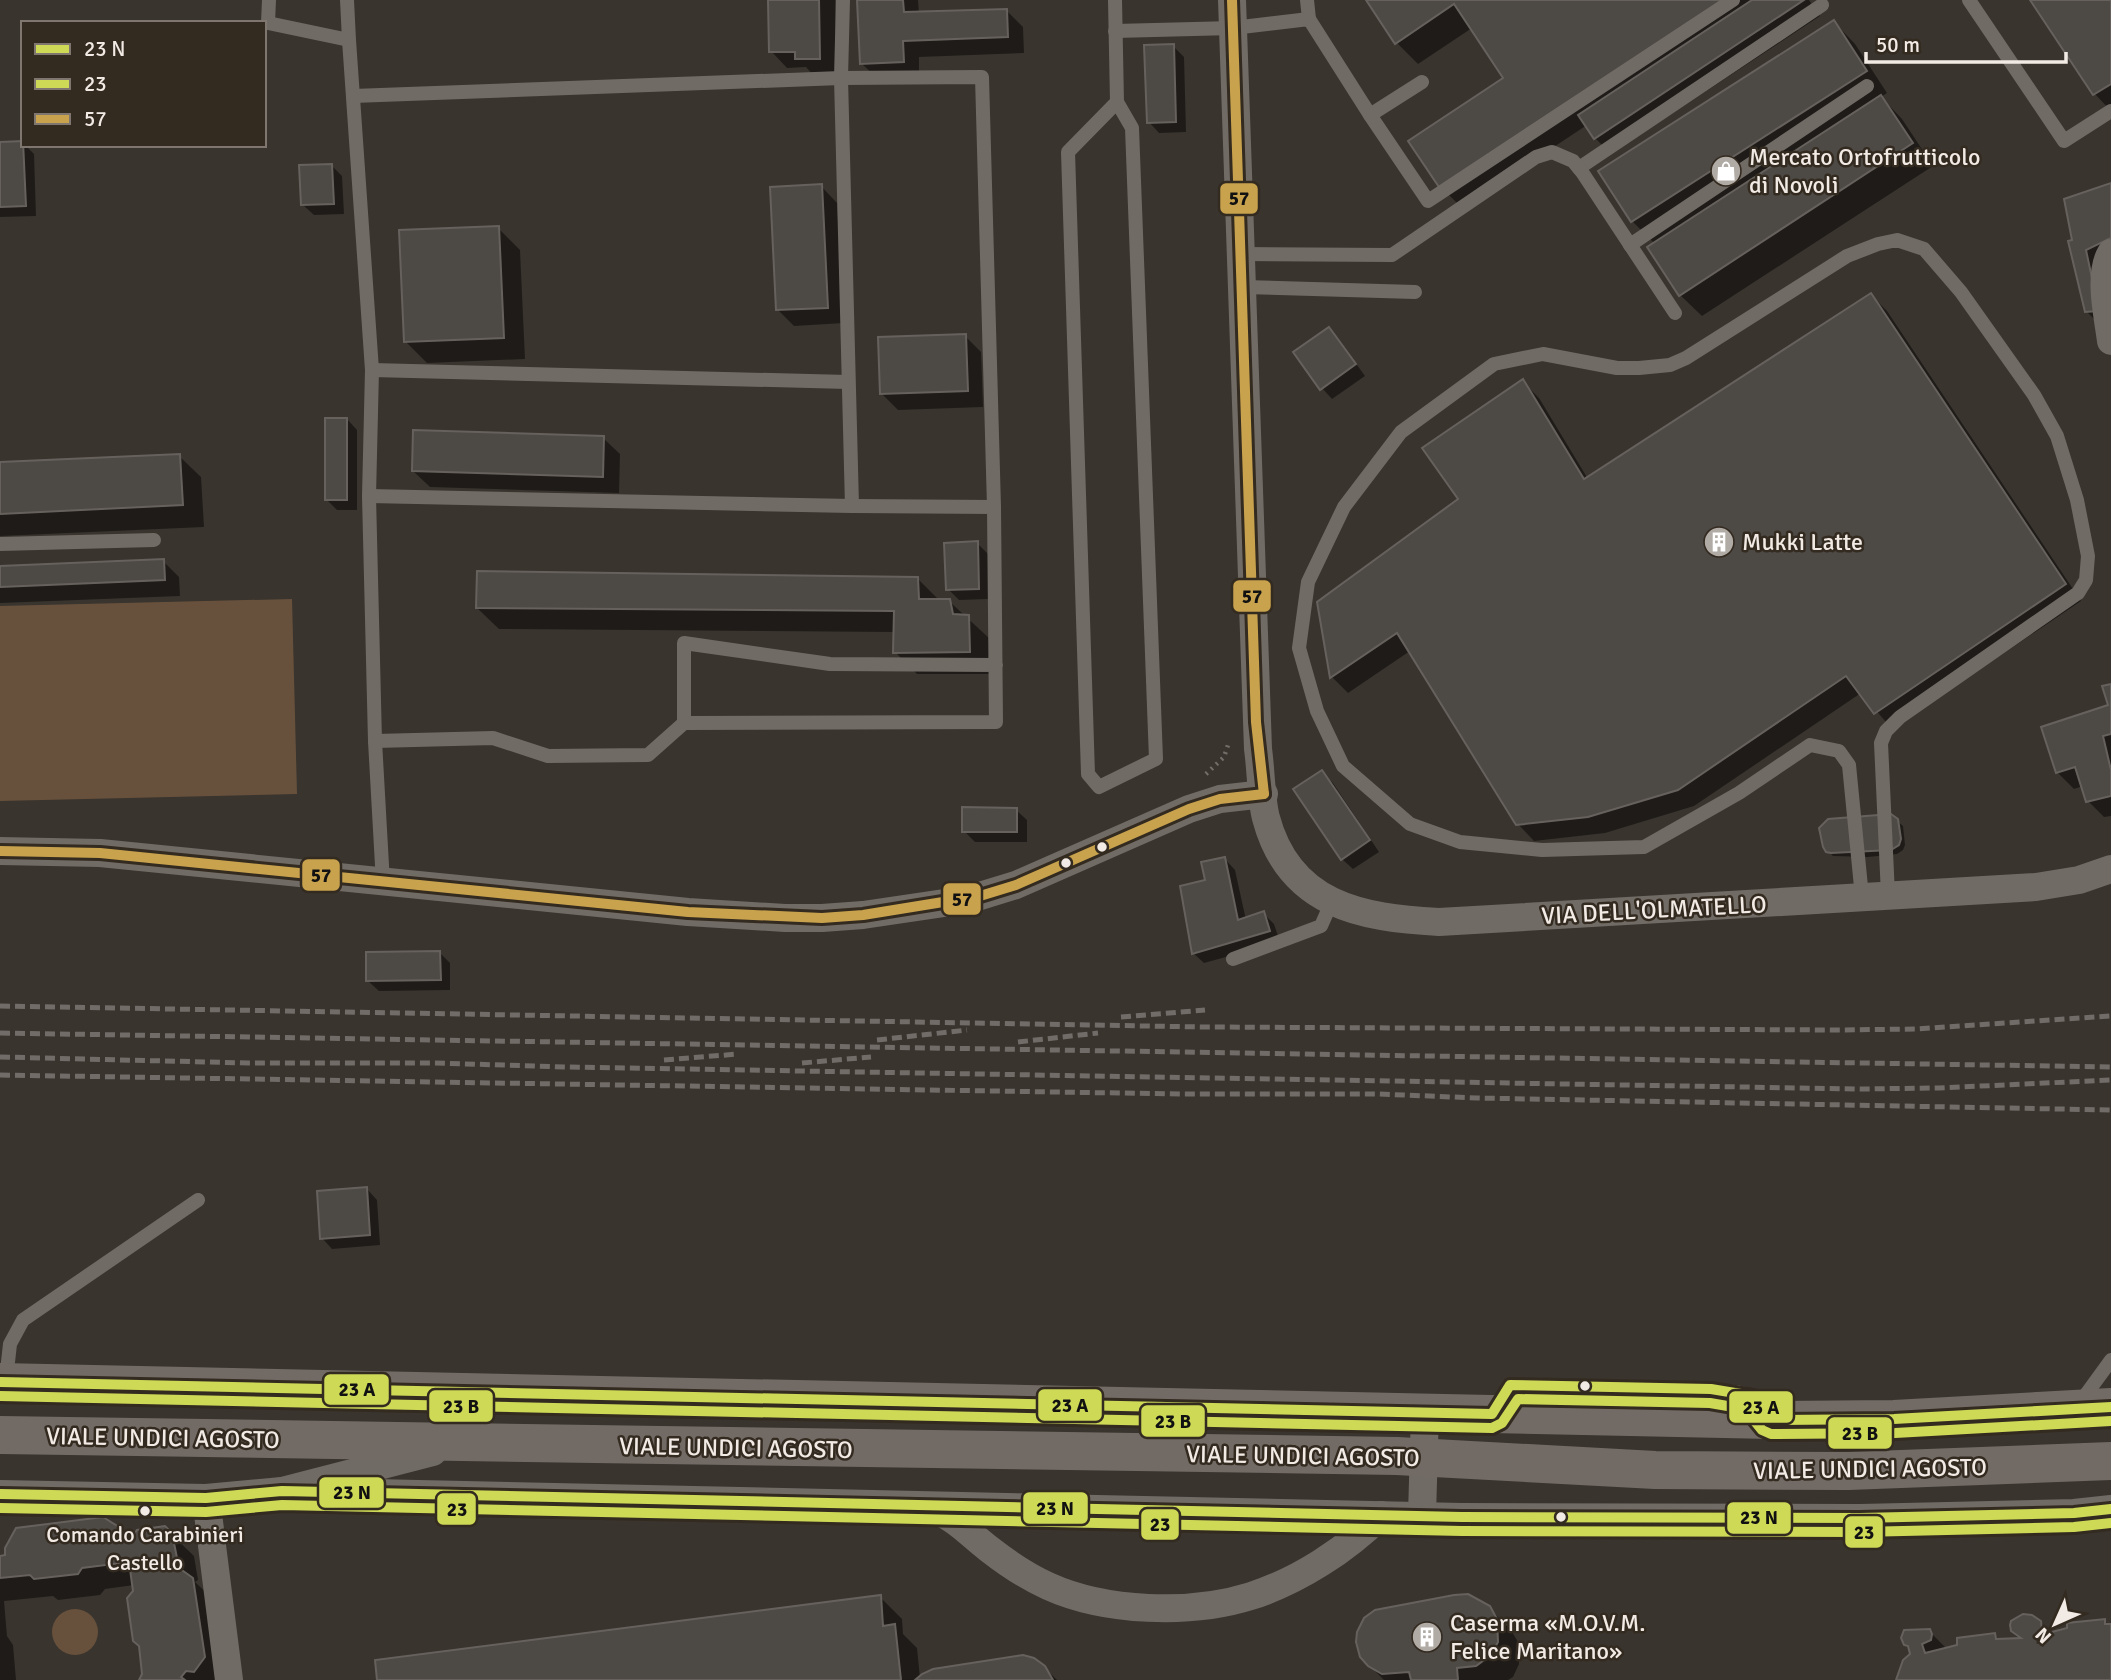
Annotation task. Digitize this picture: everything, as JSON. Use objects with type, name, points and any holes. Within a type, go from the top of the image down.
[{"type":"main road","name":"VIALE UNDICI AGOSTO","points":[[3,1382],[1771,1420],[1894,1419],[2093,1408]]},
{"type":"main road","name":"VIALE UNDICI AGOSTO","points":[[0,1435],[1424,1458],[1642,1470],[1848,1471],[2111,1461]]},
{"type":"street","name":"VIA DELL'OLMATELLO","points":[[1233,0],[1256,722],[1268,827],[1284,860],[1299,878],[1347,909],[1371,916],[1439,922],[2036,887],[2079,880],[2111,869]]},
{"type":"street","points":[[2111,253],[2104,277],[2111,341]]},
{"type":"street","points":[[0,851],[100,853],[688,912],[785,918],[863,915],[980,897],[1016,885],[1189,809],[1220,799],[1264,794]]},
{"type":"street","points":[[1422,1515],[1425,1412]]},
{"type":"street","name":"VIALE UNDICI AGOSTO","points":[[0,1494],[206,1498],[282,1491],[422,1453],[495,1444]]},
{"type":"street","points":[[282,1491],[1552,1518],[1860,1518],[2074,1513],[2111,1509]]},
{"type":"street","points":[[206,1498],[229,1680]]},
{"type":"street","points":[[918,1504],[959,1522],[989,1549],[1048,1586],[1086,1599],[1152,1608],[1213,1604],[1276,1587],[1329,1556],[1381,1515]]},
{"type":"lane","points":[[268,0],[268,23],[349,40]]},
{"type":"lane","points":[[347,0],[372,370],[369,496],[375,741],[383,883]]},
{"type":"lane","points":[[843,0],[841,78],[852,506]]},
{"type":"lane","points":[[1115,0],[1117,102],[1132,128],[1156,759],[1098,787],[1088,774],[1068,152],[1117,102]]},
{"type":"lane","points":[[1307,0],[1309,19],[1428,201],[1733,0]]},
{"type":"lane","points":[[1969,0],[2064,141],[2111,111]]},
{"type":"lane","points":[[1579,168],[1822,5]]},
{"type":"lane","points":[[1115,31],[1233,28],[1309,19]]},
{"type":"lane","points":[[353,96],[841,78],[982,78],[995,507],[996,722],[684,723],[649,755],[548,756],[493,738],[375,741]]},
{"type":"lane","points":[[1370,115],[1422,82]]},
{"type":"lane","points":[[1630,244],[1867,86]]},
{"type":"lane","points":[[1242,254],[1392,255],[1536,157],[1552,152],[1573,161],[1579,168],[1675,313]]},
{"type":"lane","points":[[1897,240],[1924,248],[1961,292],[2034,395],[2057,436],[2077,500],[2088,556],[2086,580],[2078,593],[1900,717],[1886,730],[1881,744],[1875,896],[1849,765],[1839,751],[1810,745],[1740,793],[1644,847],[1542,850],[1460,842],[1410,824],[1343,766],[1317,711],[1299,648],[1308,582],[1344,507],[1401,432],[1494,364],[1543,354],[1617,368],[1670,365],[1686,358],[1847,256],[1897,240]]},
{"type":"lane","points":[[1242,287],[1415,292]]},
{"type":"lane","points":[[372,370],[848,382]]},
{"type":"lane","points":[[369,496],[995,507]]},
{"type":"lane","points":[[0,544],[154,540]]},
{"type":"lane","points":[[684,723],[684,643],[830,664],[996,664]]},
{"type":"lane","points":[[1233,959],[1321,926],[1332,901]]},
{"type":"lane","points":[[3,1382],[10,1344],[23,1320],[198,1200]]},
{"type":"lane","points":[[2093,1408],[2111,1360]]},
{"type":"shaded area","points":[[292,599],[297,794],[0,801],[0,606]]},
{"type":"shaded area","points":[[75,1609],[92,1615],[98,1632],[92,1649],[75,1655],[58,1649],[52,1632],[58,1615]]},
{"type":"building","points":[[768,0],[819,0],[820,59],[795,59],[795,52],[769,52]]},
{"type":"building","points":[[857,0],[903,0],[904,12],[1007,9],[1008,37],[903,41],[904,62],[860,64]]},
{"type":"building","points":[[1366,0],[1723,0],[1439,187],[1408,141],[1503,78],[1454,4],[1395,44]]},
{"type":"building","points":[[1752,0],[1804,0],[1594,139],[1578,115]]},
{"type":"building","points":[[2030,0],[2111,0],[2111,84],[2093,95]]},
{"type":"building","points":[[1834,20],[1867,71],[1631,222],[1598,171]]},
{"type":"building","points":[[1174,44],[1176,122],[1147,123],[1144,45]]},
{"type":"building","points":[[1881,95],[1913,143],[1679,296],[1647,247]]},
{"type":"building","points":[[21,141],[26,206],[0,207],[0,142]]},
{"type":"building","points":[[332,164],[334,204],[301,205],[299,165]]},
{"type":"building","points":[[2111,183],[2111,238],[2086,250],[2099,311],[2085,312],[2068,241],[2072,240],[2064,199]]},
{"type":"building","points":[[822,184],[828,308],[776,310],[770,187]]},
{"type":"building","points":[[499,226],[504,338],[404,342],[399,230]]},
{"type":"building","name":"Mukki Latte","points":[[1871,293],[2066,584],[1874,714],[1846,676],[1678,790],[1588,817],[1516,825],[1397,633],[1330,678],[1317,602],[1458,499],[1422,448],[1523,379],[1584,479]]},
{"type":"building","points":[[1329,327],[1356,364],[1320,390],[1293,352]]},
{"type":"building","points":[[966,334],[968,391],[880,394],[878,337]]},
{"type":"building","points":[[325,418],[347,418],[347,500],[325,500]]},
{"type":"building","points":[[413,430],[604,436],[603,477],[412,471]]},
{"type":"building","points":[[180,454],[183,505],[0,514],[0,462]]},
{"type":"building","points":[[978,541],[979,589],[946,590],[944,543]]},
{"type":"building","points":[[164,559],[165,580],[0,587],[0,566]]},
{"type":"building","points":[[477,571],[918,577],[919,599],[950,599],[953,614],[969,615],[970,652],[893,653],[894,611],[476,608]]},
{"type":"building","points":[[2111,684],[2111,734],[2103,736],[2111,770],[2111,796],[2086,802],[2075,767],[2056,773],[2041,727],[2108,705],[2102,686]]},
{"type":"building","points":[[1322,770],[1370,840],[1341,860],[1293,789]]},
{"type":"building","points":[[962,807],[1017,808],[1017,832],[962,832]]},
{"type":"building","points":[[1891,814],[1898,819],[1901,839],[1899,845],[1891,850],[1831,853],[1826,852],[1823,847],[1819,828],[1828,819]]},
{"type":"building","points":[[1225,857],[1238,920],[1264,911],[1270,931],[1192,954],[1180,886],[1205,880],[1201,862]]},
{"type":"building","points":[[440,951],[441,980],[366,981],[366,952]]},
{"type":"building","points":[[367,1187],[370,1235],[320,1239],[317,1191]]},
{"type":"building","points":[[103,1517],[119,1527],[119,1540],[131,1539],[137,1530],[165,1526],[172,1533],[177,1558],[169,1565],[170,1569],[179,1568],[193,1578],[205,1657],[194,1672],[186,1671],[181,1677],[185,1680],[139,1680],[142,1674],[139,1646],[133,1641],[127,1598],[133,1591],[129,1562],[82,1568],[78,1574],[34,1579],[30,1575],[0,1578],[0,1556],[5,1555],[5,1548],[16,1528]]},
{"type":"building","name":"Caserma «M.O.V.M. Felice Maritano»","points":[[1468,1594],[1490,1606],[1497,1619],[1498,1642],[1491,1655],[1476,1666],[1457,1668],[1458,1680],[1411,1680],[1409,1672],[1382,1674],[1368,1666],[1360,1657],[1356,1642],[1357,1632],[1364,1618],[1375,1610]]},
{"type":"building","points":[[881,1595],[883,1626],[895,1624],[901,1680],[377,1680],[375,1660]]},
{"type":"building","points":[[2023,1614],[2032,1615],[2041,1621],[2042,1631],[2037,1636],[2067,1628],[2067,1623],[2105,1619],[2105,1624],[2111,1624],[2111,1680],[1896,1680],[1903,1660],[1910,1654],[1908,1646],[1904,1645],[1901,1638],[1904,1630],[1930,1629],[1931,1640],[1922,1644],[1925,1653],[1957,1645],[1957,1638],[1995,1633],[1996,1639],[2021,1638],[2011,1631],[2010,1625],[2011,1621]]},
{"type":"building","points":[[1023,1655],[1034,1658],[1045,1666],[1053,1680],[915,1680],[933,1669]]},
{"type":"railway","points":[[0,1006],[1204,1027],[1840,1030],[1915,1029],[2111,1016]]},
{"type":"railway","points":[[1121,1017],[1205,1010]]},
{"type":"railway","points":[[877,1040],[967,1030]]},
{"type":"railway","points":[[0,1033],[2111,1067]]},
{"type":"railway","points":[[1018,1042],[1098,1033]]},
{"type":"railway","points":[[664,1060],[738,1054]]},
{"type":"railway","points":[[0,1057],[1860,1089],[2111,1080]]},
{"type":"railway","points":[[802,1063],[871,1057]]},
{"type":"railway","points":[[0,1075],[1180,1094],[1379,1094],[2111,1110]]},
{"type":"transit line","name":"57","points":[[1232,0],[1256,722],[1264,794]]},
{"type":"transit line","name":"57","points":[[0,851],[100,853],[688,912],[822,918],[863,915],[980,896],[1016,885],[1189,809],[1220,799],[1264,794]]},
{"type":"transit line","points":[[0,1382],[1492,1414],[1510,1385],[1711,1389],[1753,1396],[1771,1420],[1894,1419],[2111,1407]]},
{"type":"transit line","points":[[0,1396],[1492,1428],[1502,1423],[1518,1399],[1710,1403],[1745,1409],[1762,1430],[1771,1434],[1895,1433],[2111,1421]]},
{"type":"transit line","points":[[0,1494],[206,1498],[282,1491],[1462,1517],[1860,1518],[2074,1513],[2111,1509]]},
{"type":"transit line","name":"23","points":[[0,1508],[206,1512],[282,1505],[1462,1531],[1860,1532],[2074,1527],[2111,1523]]},
{"type":"place","name":"Mercato Ortofrutticolo di Novoli","points":[[1726,171]]},
{"type":"place","name":"Mukki Latte","points":[[1719,542]]},
{"type":"place","name":"Comando Carabinieri Castello","points":[[145,1511]]},
{"type":"place","name":"Caserma «M.O.V.M. Felice Maritano»","points":[[1427,1637]]}]
